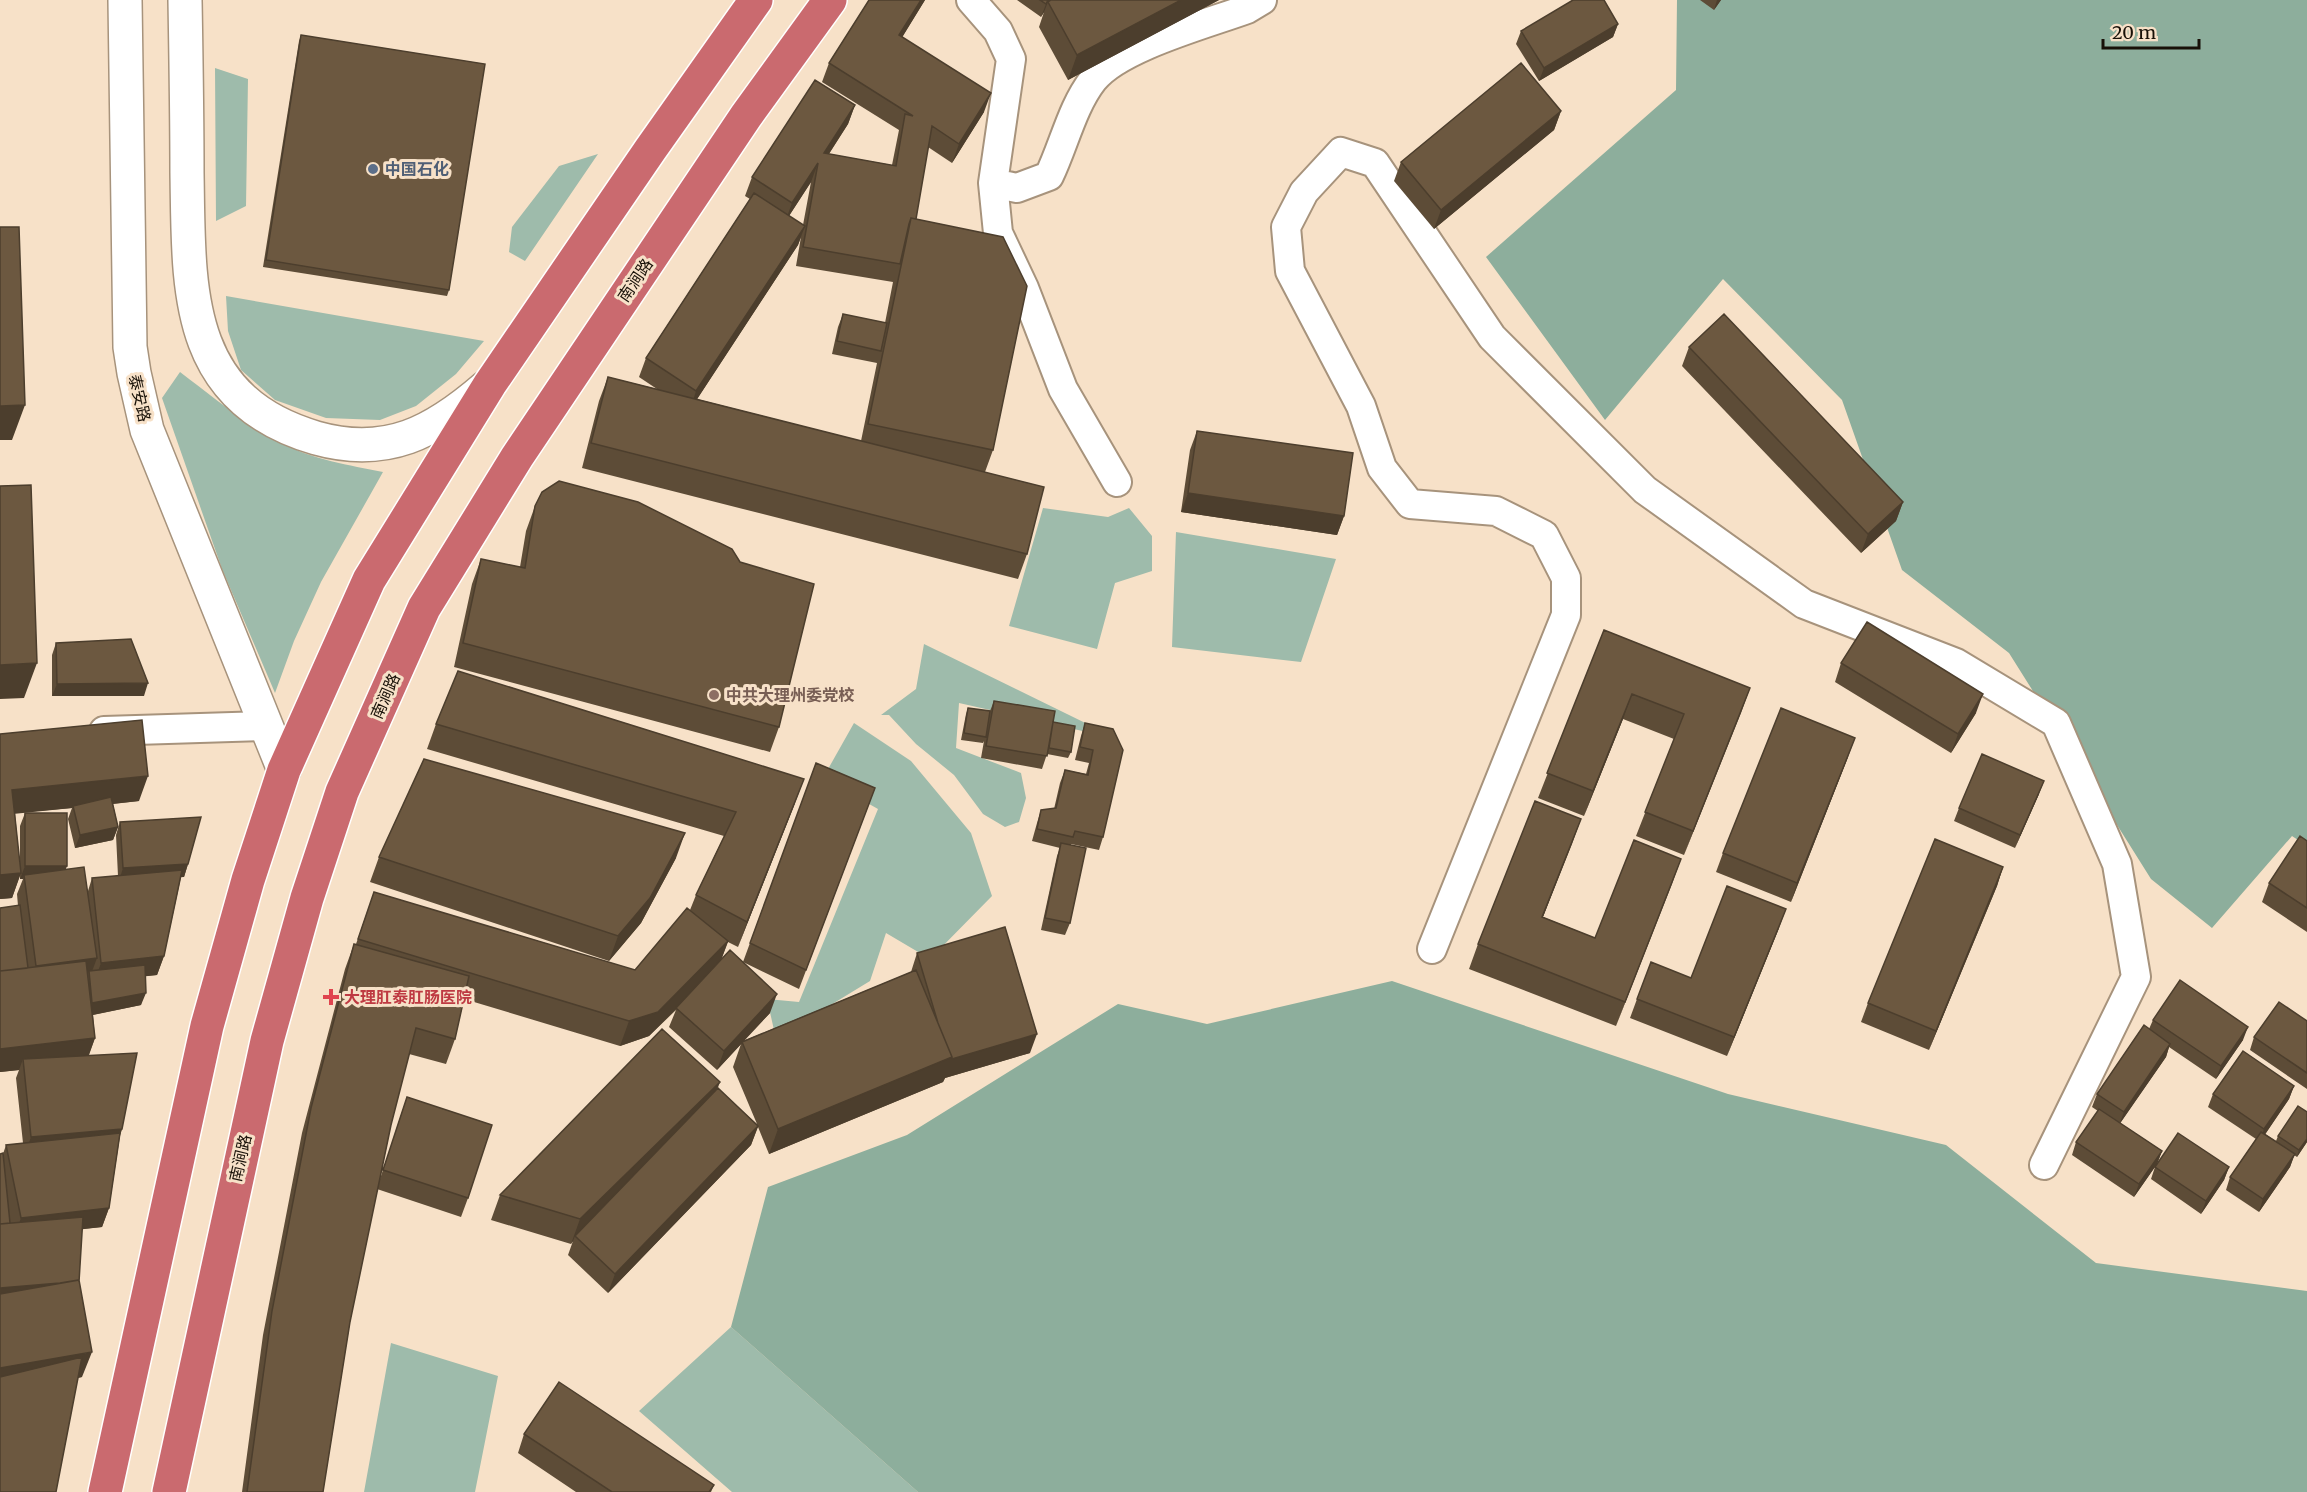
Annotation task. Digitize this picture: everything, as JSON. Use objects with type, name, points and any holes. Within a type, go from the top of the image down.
[{"type":"highway","points":[[105,1492],[207,1026],[248,880],[284,770],[369,580],[490,384],[756,0]]},
{"type":"highway","name":"南涧路","points":[[168,1492],[267,1041],[307,898],[342,792],[424,608],[517,457],[746,116],[830,0]]},
{"type":"main road","name":"泰安路","points":[[125,0],[130,347],[134,374],[147,430],[264,726],[284,770]]},
{"type":"main road","points":[[185,0],[191,284],[201,336],[231,385],[263,413],[288,428],[329,441],[367,445],[394,442],[423,433],[462,408],[490,384]]},
{"type":"street","points":[[971,0],[998,31],[1011,59],[993,183],[998,233],[1024,288],[1063,389],[1117,482]]},
{"type":"street","points":[[993,183],[1017,188],[1049,176],[1069,126],[1094,79],[1135,49],[1247,9],[1262,0]]},
{"type":"street","points":[[1432,949],[1566,615],[1566,578],[1544,536],[1496,511],[1410,504],[1382,468],[1361,406],[1290,271],[1286,227],[1304,192],[1341,152],[1376,163],[1492,337],[1645,490],[1804,604],[1956,663],[2056,723],[2117,864],[2136,977],[2044,1165]]},
{"type":"street","points":[[80,732],[264,726]]},
{"type":"green space","points":[[1677,0],[2307,0],[2307,846],[2292,836],[2212,928],[2151,879],[2009,653],[1902,570],[1842,400],[1723,279],[1605,420],[1486,257],[1676,90]]},
{"type":"green space","points":[[215,68],[248,79],[246,206],[216,221]]},
{"type":"green space","points":[[598,154],[525,261],[509,252],[512,227],[559,166]]},
{"type":"green space","points":[[226,296],[484,341],[456,374],[416,406],[380,420],[326,418],[275,400],[241,370],[228,331]]},
{"type":"green space","points":[[180,372],[242,419],[294,449],[331,461],[383,472],[321,582],[294,641],[275,693],[222,569],[162,398]]},
{"type":"green space","points":[[1043,508],[1108,517],[1129,508],[1152,536],[1152,571],[1115,583],[1097,649],[1009,626]]},
{"type":"green space","points":[[1176,532],[1336,559],[1301,662],[1172,647]]},
{"type":"green space","points":[[924,644],[1118,739],[959,703],[956,748],[1021,773],[1026,798],[1019,822],[1005,827],[983,814],[954,775],[916,744],[889,715],[881,715],[916,689]]},
{"type":"green space","points":[[854,723],[911,761],[971,833],[992,896],[930,959],[886,933],[870,981],[793,1028],[774,1030],[767,999],[799,1002],[878,809],[823,778]]},
{"type":"green space","points":[[1392,981],[1728,1094],[1946,1145],[2096,1263],[2307,1291],[2307,1492],[918,1492],[731,1327],[768,1187],[907,1135],[1118,1004],[1207,1024]]},
{"type":"green space","points":[[731,1327],[918,1492],[732,1492],[639,1411]]},
{"type":"green space","points":[[391,1343],[498,1376],[475,1492],[364,1492]]},
{"type":"building","points":[[869,0],[921,0],[899,35],[991,93],[959,144],[932,126],[916,219],[911,218],[900,264],[803,247],[818,163],[792,203],[752,177],[815,80],[855,105],[824,153],[896,166],[905,114],[913,116],[829,63]]},
{"type":"building","points":[[1051,0],[1181,0],[1077,55],[1048,2]]},
{"type":"building","points":[[1573,0],[1604,0],[1618,24],[1544,68],[1521,31]]},
{"type":"building","name":"中国石化","points":[[301,35],[485,64],[449,290],[266,260]]},
{"type":"building","points":[[1521,63],[1561,111],[1441,210],[1401,162]]},
{"type":"building","points":[[754,193],[805,226],[696,391],[646,358]]},
{"type":"building","points":[[911,218],[1003,237],[1027,286],[993,450],[868,424]]},
{"type":"building","points":[[0,227],[19,227],[25,405],[0,406]]},
{"type":"building","points":[[843,314],[887,323],[881,351],[837,341]]},
{"type":"building","points":[[1724,314],[1903,502],[1868,534],[1689,347]]},
{"type":"building","points":[[608,377],[1044,487],[1027,554],[591,443]]},
{"type":"building","points":[[1197,431],[1353,453],[1344,516],[1188,493]]},
{"type":"building","points":[[559,481],[638,502],[732,549],[740,562],[814,584],[779,727],[463,643],[481,559],[525,568],[535,506],[542,492]]},
{"type":"building","points":[[31,485],[37,663],[0,665],[0,486]]},
{"type":"building","points":[[1867,622],[1983,694],[1958,734],[1841,663]]},
{"type":"building","points":[[1604,630],[1750,688],[1693,831],[1645,812],[1684,714],[1632,694],[1593,791],[1547,773]]},
{"type":"building","points":[[131,639],[148,683],[57,684],[56,643]]},
{"type":"building","points":[[458,671],[804,779],[747,922],[696,895],[736,812],[436,724]]},
{"type":"building","points":[[994,701],[1055,711],[1047,756],[986,746]]},
{"type":"building","points":[[968,708],[990,711],[986,737],[964,733]]},
{"type":"building","points":[[1781,708],[1855,738],[1797,883],[1723,853]]},
{"type":"building","points":[[142,720],[148,776],[12,790],[21,873],[0,875],[0,734]]},
{"type":"building","points":[[1053,722],[1075,726],[1071,752],[1049,748]]},
{"type":"building","points":[[1085,723],[1113,729],[1123,750],[1103,837],[1075,831],[1073,837],[1037,829],[1041,810],[1056,808],[1065,770],[1088,775],[1093,750],[1080,747]]},
{"type":"building","points":[[1982,754],[2044,781],[2020,835],[1959,808]]},
{"type":"building","points":[[424,759],[685,833],[650,898],[618,936],[379,857]]},
{"type":"building","points":[[816,763],[875,788],[806,970],[750,943]]},
{"type":"building","points":[[111,797],[118,827],[80,835],[73,806]]},
{"type":"building","points":[[1535,801],[1581,819],[1542,917],[1595,938],[1634,840],[1681,859],[1625,1002],[1478,944]]},
{"type":"building","points":[[25,813],[67,813],[67,866],[25,866]]},
{"type":"building","points":[[201,817],[188,864],[123,868],[120,822]]},
{"type":"building","points":[[2300,836],[2307,841],[2307,908],[2269,883]]},
{"type":"building","points":[[1935,839],[2003,867],[1936,1031],[1868,1003]]},
{"type":"building","points":[[1061,843],[1086,848],[1070,923],[1045,918]]},
{"type":"building","points":[[84,867],[97,958],[36,966],[24,875]]},
{"type":"building","points":[[182,870],[164,956],[101,963],[92,878]]},
{"type":"building","points":[[1727,886],[1786,909],[1734,1037],[1637,999],[1651,962],[1691,978]]},
{"type":"building","points":[[374,892],[635,970],[687,908],[728,941],[658,1012],[629,1021],[358,939]]},
{"type":"building","points":[[20,905],[28,968],[0,971],[0,908]]},
{"type":"building","points":[[1005,927],[1037,1034],[952,1059],[938,1023],[917,953]]},
{"type":"building","points":[[354,944],[469,976],[455,1039],[416,1028],[391,1125],[350,1322],[323,1492],[247,1492],[272,1311],[311,1108]]},
{"type":"building","points":[[730,950],[777,994],[724,1051],[676,1008]]},
{"type":"building","points":[[86,961],[95,1038],[0,1049],[0,971]]},
{"type":"building","points":[[145,965],[146,993],[92,1003],[89,971]]},
{"type":"building","points":[[916,970],[952,1057],[778,1129],[742,1042]]},
{"type":"building","points":[[2180,980],[2248,1027],[2221,1066],[2153,1020]]},
{"type":"building","points":[[2279,1002],[2307,1021],[2307,1073],[2254,1037]]},
{"type":"building","points":[[2144,1025],[2170,1044],[2124,1112],[2097,1094]]},
{"type":"building","points":[[662,1029],[720,1082],[580,1219],[500,1195]]},
{"type":"building","points":[[2243,1051],[2294,1086],[2264,1129],[2213,1094]]},
{"type":"building","points":[[137,1053],[122,1129],[31,1137],[23,1059]]},
{"type":"building","points":[[718,1088],[758,1126],[615,1274],[575,1236]]},
{"type":"building","points":[[407,1097],[492,1125],[468,1198],[383,1170]]},
{"type":"building","points":[[2298,1106],[2307,1112],[2307,1139],[2299,1150],[2278,1136]]},
{"type":"building","points":[[2099,1109],[2162,1151],[2139,1184],[2076,1142]]},
{"type":"building","points":[[2261,1132],[2295,1154],[2263,1199],[2230,1177]]},
{"type":"building","points":[[120,1133],[109,1208],[21,1218],[6,1145]]},
{"type":"building","points":[[2178,1133],[2229,1167],[2206,1201],[2155,1167]]},
{"type":"building","points":[[3,1153],[10,1223],[0,1224],[0,1154]]},
{"type":"building","points":[[83,1217],[79,1282],[79,1280],[0,1288],[0,1224]]},
{"type":"building","points":[[79,1280],[92,1352],[0,1368],[0,1294]]},
{"type":"building","points":[[82,1357],[56,1492],[0,1492],[0,1377]]},
{"type":"building","points":[[559,1382],[714,1485],[709,1492],[612,1492],[524,1434]]},
{"type":"place","name":"中国石化","points":[[373,169]]},
{"type":"place","name":"中共大理州委党校","points":[[714,695]]},
{"type":"place","name":"大理肛泰肛肠医院","points":[[331,997]]}]
